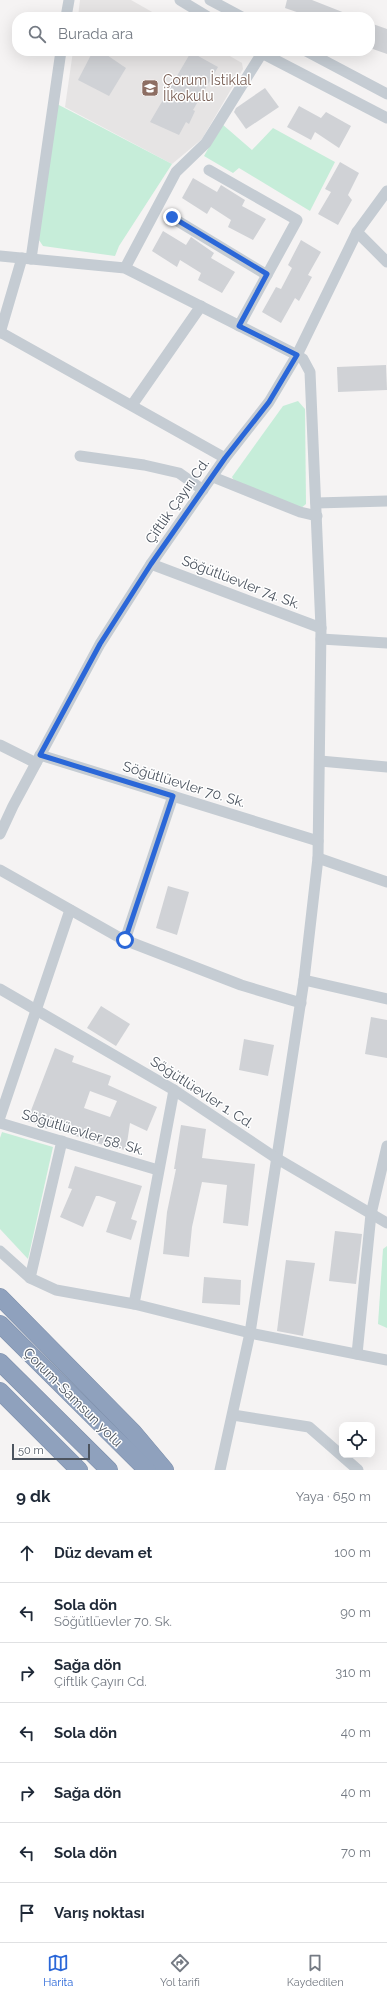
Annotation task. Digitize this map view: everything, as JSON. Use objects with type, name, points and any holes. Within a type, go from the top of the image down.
[{"type":"highway","points":[[0,1297],[132,1432],[165,1470]]},
{"type":"highway","name":"Çorum-Samsun yolu","points":[[0,1324],[147,1470]]},
{"type":"highway","name":"Çorum-Samsun yolu","points":[[0,1362],[109,1470]]},
{"type":"highway","points":[[0,1391],[79,1470]]},
{"type":"street","points":[[67,12],[69,0]]},
{"type":"street","points":[[180,0],[200,12]]},
{"type":"street","points":[[210,0],[233,12]]},
{"type":"street","points":[[60,56],[26,259],[0,332],[225,458]]},
{"type":"street","points":[[125,268],[176,172],[206,143],[258,56]]},
{"type":"street","points":[[268,56],[387,118]]},
{"type":"street","points":[[315,56],[387,94]]},
{"type":"street","points":[[209,170],[297,220],[239,326]]},
{"type":"street","name":"Çiftlik Çayırı Cd.","points":[[0,834],[38,759],[100,644],[151,564],[225,458],[269,402],[297,355],[357,232],[387,191]]},
{"type":"street","points":[[172,217],[267,274]]},
{"type":"street","points":[[357,232],[387,262]]},
{"type":"street","points":[[0,256],[125,268],[297,355],[303,359],[310,372],[321,633],[318,858],[301,1003],[250,1334],[220,1470]]},
{"type":"street","points":[[132,406],[200,306]]},
{"type":"street","points":[[80,456],[144,465],[180,473],[203,490]]},
{"type":"street","points":[[213,477],[300,512],[317,516]]},
{"type":"street","points":[[316,503],[387,501]]},
{"type":"street","name":"Söğütlüevler 74. Sk.","points":[[151,564],[321,633],[387,643]]},
{"type":"street","name":"Söğütlüevler 70. Sk.","points":[[0,745],[38,759],[173,796],[318,841]]},
{"type":"street","points":[[320,761],[387,767]]},
{"type":"street","points":[[125,940],[173,796]]},
{"type":"street","points":[[318,858],[387,882]]},
{"type":"street","points":[[0,870],[125,940],[242,985],[301,1003]]},
{"type":"street","points":[[0,1117],[70,910]]},
{"type":"street","points":[[304,980],[387,999]]},
{"type":"street","name":"Söğütlüevler 1. Cd.","points":[[0,989],[174,1090],[276,1158],[387,1223]]},
{"type":"street","points":[[134,1304],[174,1090]]},
{"type":"street","name":"Söğütlüevler 58. Sk.","points":[[0,1123],[158,1170]]},
{"type":"street","points":[[30,1278],[62,1141]]},
{"type":"street","points":[[357,1354],[371,1214],[387,1146]]},
{"type":"street","points":[[0,1251],[30,1278],[56,1290],[134,1304],[250,1334],[387,1360]]},
{"type":"street","points":[[233,1415],[309,1427],[354,1469]]},
{"type":"shaded area","points":[[80,0],[131,0],[152,12],[79,12]]},
{"type":"shaded area","name":"Çorum İstiklal İlkokulu","points":[[72,56],[230,56],[242,63],[243,69],[202,139],[172,164],[65,107]]},
{"type":"green space","points":[[57,104],[172,164],[119,246],[115,256],[43,246],[37,237]]},
{"type":"green space","points":[[222,124],[252,150],[273,128],[335,162],[310,211],[239,168],[233,173],[204,156]]},
{"type":"green space","points":[[298,401],[305,409],[306,504],[300,509],[236,484],[232,477],[283,406]]},
{"type":"green space","points":[[2,1132],[53,1147],[28,1259],[0,1229],[0,1138]]},
{"type":"green space","points":[[387,1246],[387,1328],[378,1324],[383,1249]]},
{"type":"building","points":[[287,0],[312,0],[342,12],[297,12],[285,8]]},
{"type":"building","points":[[375,25],[387,29],[387,54],[375,50]]},
{"type":"building","points":[[90,56],[108,56],[126,68],[109,96],[78,80]]},
{"type":"building","points":[[189,56],[198,56],[218,67],[193,110],[195,111],[189,124],[186,122],[179,135],[150,122]]},
{"type":"building","points":[[265,88],[279,107],[246,129],[234,112],[236,108]]},
{"type":"building","points":[[299,106],[321,118],[326,112],[351,126],[339,148],[315,132],[311,140],[287,127]]},
{"type":"building","points":[[340,162],[359,173],[348,195],[352,200],[338,225],[318,214],[331,192],[325,189]]},
{"type":"building","points":[[193,178],[217,192],[221,185],[245,200],[242,206],[266,219],[253,240],[228,227],[231,220],[211,207],[207,214],[182,198]]},
{"type":"building","points":[[163,231],[186,245],[191,237],[214,253],[211,258],[235,272],[222,293],[198,280],[201,273],[180,260],[177,267],[152,251]]},
{"type":"building","points":[[301,240],[321,252],[308,275],[312,277],[299,301],[295,298],[281,323],[262,312],[276,287],[281,289],[292,268],[288,265]]},
{"type":"building","points":[[386,365],[387,390],[338,392],[337,367]]},
{"type":"building","points":[[168,886],[189,892],[177,935],[156,928]]},
{"type":"building","points":[[101,1006],[130,1024],[116,1046],[87,1028]]},
{"type":"building","points":[[371,1017],[387,1020],[387,1058],[365,1054]]},
{"type":"building","points":[[244,1039],[274,1045],[268,1076],[239,1070]]},
{"type":"building","points":[[55,1048],[74,1056],[72,1062],[111,1076],[108,1085],[157,1107],[147,1131],[130,1123],[126,1150],[112,1148],[48,1127],[47,1129],[27,1121]],"holes":[[[90,1091],[117,1101],[110,1117],[84,1108]]]},
{"type":"building","points":[[181,1125],[206,1129],[202,1158],[255,1164],[248,1226],[223,1223],[227,1185],[202,1182],[192,1227],[189,1257],[163,1254],[167,1212],[176,1169],[174,1169]]},
{"type":"building","points":[[75,1166],[142,1186],[131,1219],[137,1221],[131,1240],[106,1232],[116,1202],[99,1196],[96,1196],[83,1227],[60,1217],[72,1189],[68,1188]]},
{"type":"building","points":[[335,1231],[362,1234],[356,1284],[329,1281]]},
{"type":"building","points":[[286,1260],[315,1263],[303,1336],[277,1331]]},
{"type":"building","points":[[204,1277],[241,1280],[240,1305],[202,1303]]},
{"type":"place","name":"Çorum İstiklal İlkokulu","points":[[150,88]]},
{"type":"route","points":[[125,940],[173,796],[40,755],[100,644],[151,564],[225,458],[269,402],[297,355],[239,326],[267,274],[172,217]]}]
